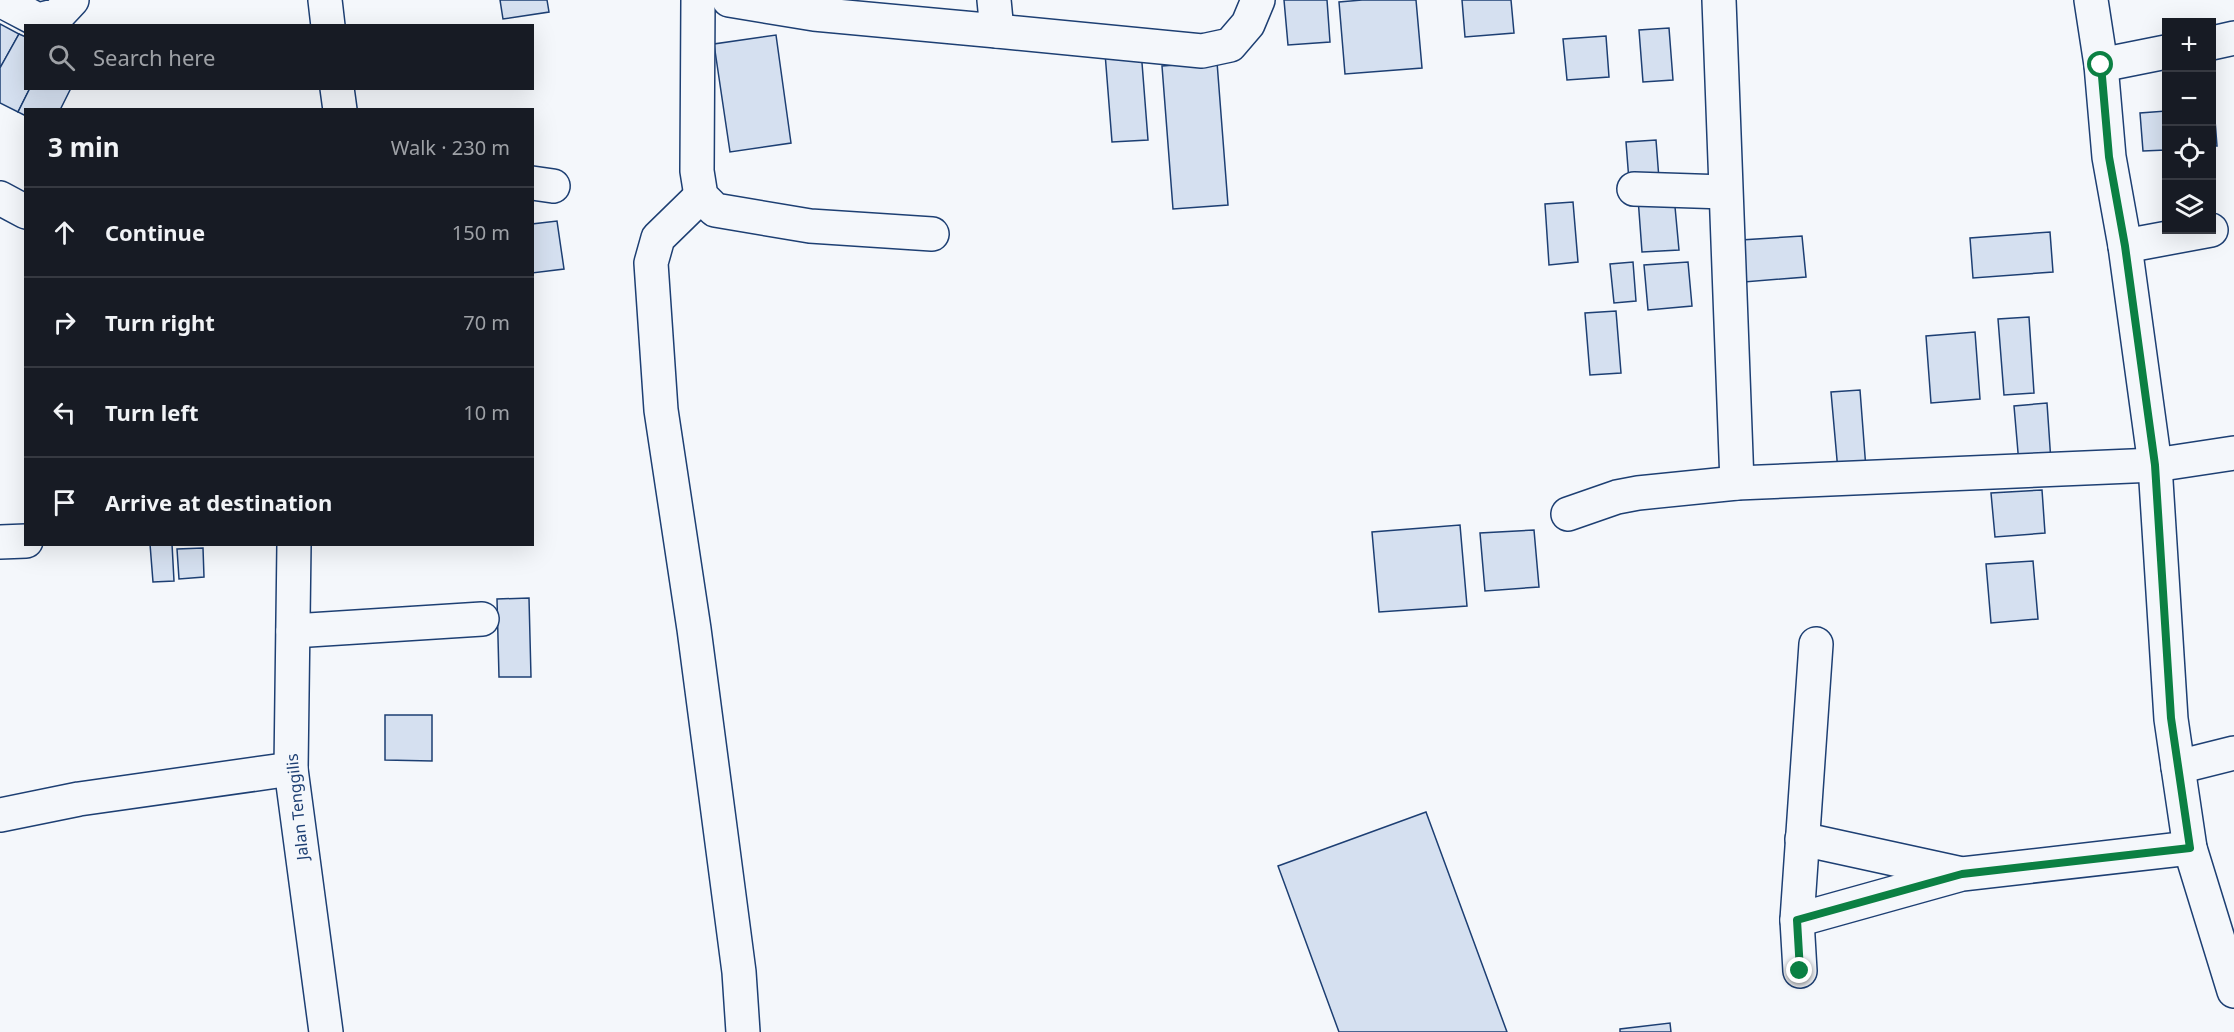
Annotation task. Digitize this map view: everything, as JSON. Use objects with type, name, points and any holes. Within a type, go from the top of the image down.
[{"type":"street","points":[[0,0],[38,20],[58,15],[72,0]]},
{"type":"street","points":[[325,0],[328,24]]},
{"type":"street","points":[[698,0],[697,171],[701,196],[715,210],[810,226],[932,234]]},
{"type":"street","points":[[729,0],[814,14],[995,16],[1202,51],[1230,45],[1248,24],[1258,0]]},
{"type":"street","points":[[1719,0],[1737,483]]},
{"type":"street","points":[[2091,0],[2101,65],[2109,157],[2125,246],[2155,465],[2171,718],[2178,767],[2190,848],[2234,991]]},
{"type":"street","points":[[2216,42],[2234,38]]},
{"type":"street","points":[[2101,65],[2162,53]]},
{"type":"street","points":[[337,90],[340,108]]},
{"type":"street","points":[[1634,189],[1725,192]]},
{"type":"street","points":[[701,196],[658,238],[651,263],[661,410],[694,629],[740,972],[743,1032]]},
{"type":"street","points":[[0,198],[24,211]]},
{"type":"street","points":[[2216,229],[2234,225]]},
{"type":"street","points":[[2125,246],[2190,234]]},
{"type":"street","points":[[1568,514],[1617,497],[1638,493],[1737,483],[2155,465],[2234,453]]},
{"type":"street","points":[[0,542],[24,541]]},
{"type":"street","name":"Jalan Tenggilis","points":[[294,546],[291,769],[326,1032]]},
{"type":"street","points":[[293,631],[482,619]]},
{"type":"street","points":[[1800,971],[1797,920],[1816,644]]},
{"type":"street","points":[[2178,767],[2234,753]]},
{"type":"street","points":[[0,815],[79,800],[291,769]]},
{"type":"street","points":[[1802,839],[1962,874]]},
{"type":"street","points":[[1797,920],[1962,874],[2190,848]]},
{"type":"building","points":[[500,0],[547,0],[549,12],[503,19]]},
{"type":"building","points":[[1284,0],[1327,0],[1330,42],[1288,45]]},
{"type":"building","points":[[1416,0],[1422,68],[1345,74],[1339,2]]},
{"type":"building","points":[[1462,0],[1511,0],[1514,33],[1465,37]]},
{"type":"building","points":[[0,24],[19,34],[0,68]]},
{"type":"building","points":[[1669,28],[1673,80],[1643,82],[1639,30]]},
{"type":"building","points":[[19,34],[24,36],[24,90],[29,90],[18,112],[0,103],[0,68]]},
{"type":"building","points":[[776,35],[791,143],[730,152],[714,44]]},
{"type":"building","points":[[1606,36],[1609,77],[1567,80],[1563,39]]},
{"type":"building","points":[[1141,50],[1148,140],[1112,142],[1105,53]]},
{"type":"building","points":[[1217,62],[1228,205],[1173,209],[1162,66]]},
{"type":"building","points":[[29,90],[70,90],[61,108],[24,108],[24,115],[18,112]]},
{"type":"building","points":[[2162,111],[2162,150],[2143,151],[2140,113]]},
{"type":"building","points":[[1656,140],[1659,179],[1629,181],[1626,142]]},
{"type":"building","points":[[1674,196],[1679,250],[1642,252],[1638,198]]},
{"type":"building","points":[[1573,202],[1578,262],[1549,265],[1545,204]]},
{"type":"building","points":[[557,221],[564,269],[534,273],[534,224]]},
{"type":"building","points":[[2050,232],[2053,272],[1973,278],[1970,238]]},
{"type":"building","points":[[1802,236],[1806,277],[1744,282],[1741,240]]},
{"type":"building","points":[[1633,262],[1636,301],[1614,303],[1610,264]]},
{"type":"building","points":[[1688,262],[1692,306],[1648,310],[1644,265]]},
{"type":"building","points":[[1616,311],[1621,373],[1590,375],[1585,313]]},
{"type":"building","points":[[2029,317],[2034,393],[2004,395],[1998,319]]},
{"type":"building","points":[[1975,332],[1980,399],[1931,403],[1926,336]]},
{"type":"building","points":[[1860,390],[1866,469],[1838,471],[1831,392]]},
{"type":"building","points":[[2047,403],[2051,462],[2019,464],[2014,406]]},
{"type":"building","points":[[2042,490],[2045,533],[1995,537],[1991,493]]},
{"type":"building","points":[[1460,525],[1467,606],[1379,612],[1372,532]]},
{"type":"building","points":[[1534,530],[1539,587],[1485,591],[1480,533]]},
{"type":"building","points":[[150,546],[172,546],[174,581],[153,582]]},
{"type":"building","points":[[203,548],[204,577],[179,579],[177,549]]},
{"type":"building","points":[[2033,561],[2038,619],[1991,623],[1986,564]]},
{"type":"building","points":[[529,598],[531,677],[499,677],[497,599]]},
{"type":"building","points":[[385,715],[432,715],[432,761],[385,760]]},
{"type":"building","points":[[1426,812],[1507,1032],[1339,1032],[1278,866]]},
{"type":"building","points":[[1670,1023],[1671,1032],[1620,1032],[1620,1029]]},
{"type":"route","points":[[1800,971],[1797,920],[1962,874],[2190,848],[2171,718],[2155,465],[2125,246],[2109,157],[2101,65]]}]
